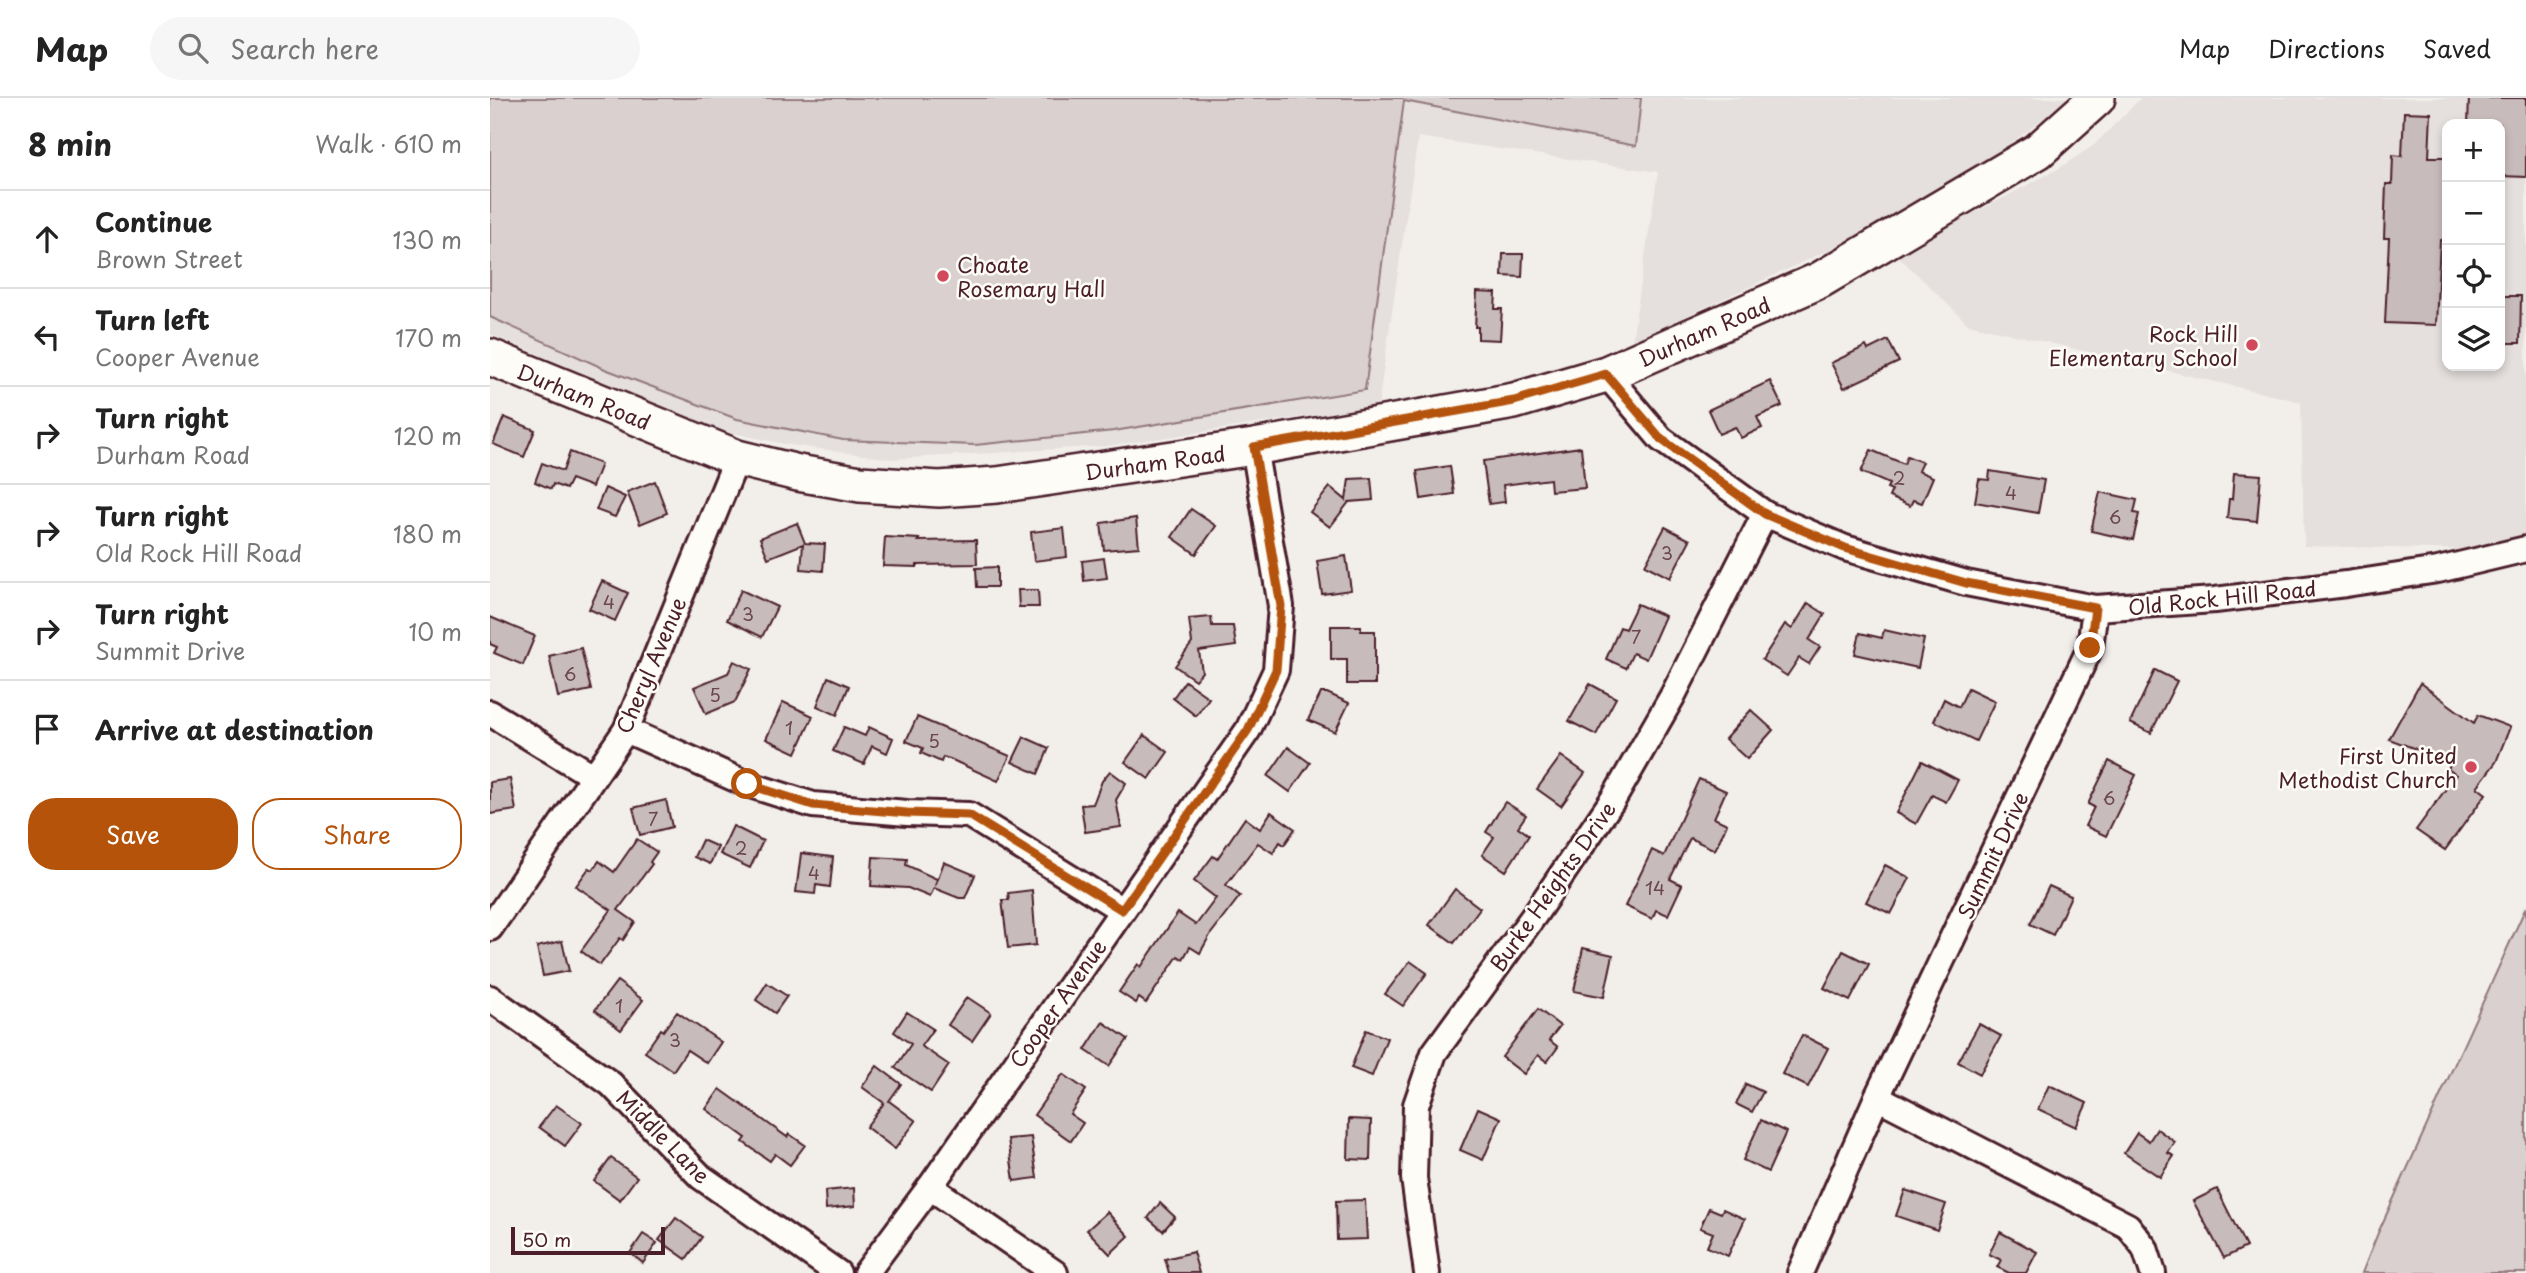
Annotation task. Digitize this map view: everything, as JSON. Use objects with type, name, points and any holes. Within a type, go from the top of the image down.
[{"type":"main road","name":"Durham Road","points":[[490,357],[737,458],[860,484],[939,489],[997,485],[1254,447],[1514,401],[1606,374],[1820,281],[2038,151],[2097,98]]},
{"type":"street","name":"Old Rock Hill Road","points":[[1606,374],[1661,439],[1765,514],[1845,548],[1966,583],[2095,608],[2215,600],[2346,584],[2438,570],[2526,549]]},
{"type":"street","name":"Cooper Avenue","points":[[866,1273],[930,1187],[1248,730],[1276,670],[1281,606],[1254,447]]},
{"type":"street","name":"Cheryl Avenue","points":[[490,928],[626,730],[737,458]]},
{"type":"street","name":"Burke Heights Drive","points":[[1427,1273],[1414,1178],[1416,1105],[1434,1053],[1533,917],[1614,798],[1672,697],[1765,514]]},
{"type":"street","name":"Summit Drive","points":[[1800,1273],[1877,1097],[2090,648],[2095,608]]},
{"type":"street","points":[[490,713],[593,776]]},
{"type":"street","points":[[626,730],[747,784],[813,805],[969,815],[1122,910]]},
{"type":"street","name":"Middle Lane","points":[[490,998],[611,1084],[701,1177],[838,1273]]},
{"type":"street","points":[[1877,1097],[2128,1226],[2145,1248],[2153,1273]]},
{"type":"street","points":[[930,1187],[1055,1273]]},
{"type":"shaded area","name":"Choate Rosemary Hall","points":[[490,98],[2071,98],[1970,174],[1872,230],[1632,341],[1658,172],[1418,137],[1378,406],[1106,446],[893,459],[790,445],[723,431],[490,334]]},
{"type":"shaded area","name":"Choate Rosemary Hall","points":[[490,98],[1641,98],[1636,146],[1404,101],[1365,390],[1114,431],[975,445],[843,440],[737,419],[605,369],[490,317]]},
{"type":"shaded area","name":"Rock Hill Elementary School","points":[[2141,98],[2526,98],[2526,539],[2476,550],[2304,546],[2301,402],[1968,324],[1896,254],[2058,169],[2094,145]]},
{"type":"shaded area","points":[[2526,907],[2526,1273],[2362,1273],[2378,1233]]},
{"type":"building","points":[[2469,98],[2526,98],[2526,177],[2505,176],[2505,119],[2468,119]]},
{"type":"building","points":[[2404,112],[2431,113],[2429,157],[2442,157],[2442,240],[2436,325],[2385,323],[2389,238],[2384,238],[2386,184],[2392,184],[2393,155],[2402,156]]},
{"type":"building","points":[[1503,254],[1523,254],[1522,277],[1502,276]]},
{"type":"building","points":[[1477,292],[1496,293],[1495,309],[1502,309],[1500,340],[1478,339],[1478,327],[1475,327]]},
{"type":"building","points":[[2505,296],[2521,296],[2520,343],[2505,343]]},
{"type":"building","points":[[1888,340],[1899,362],[1844,388],[1831,363],[1866,346],[1868,350]]},
{"type":"building","points":[[1770,381],[1782,406],[1757,417],[1762,428],[1741,438],[1735,427],[1719,434],[1708,410]]},
{"type":"building","points":[[504,417],[535,430],[524,457],[493,444]]},
{"type":"building","points":[[1581,447],[1585,488],[1551,491],[1550,479],[1503,485],[1505,502],[1489,504],[1483,461]]},
{"type":"building","points":[[1871,450],[1904,464],[1907,456],[1922,462],[1918,471],[1933,477],[1922,503],[1913,500],[1910,506],[1889,497],[1892,490],[1887,488],[1889,484],[1861,472]]},
{"type":"building","points":[[570,452],[601,464],[592,487],[571,479],[566,489],[553,484],[551,489],[535,482],[542,463],[563,471]]},
{"type":"building","points":[[1450,466],[1454,494],[1421,499],[1417,471]]},
{"type":"building","points":[[1990,471],[2044,480],[2038,513],[1975,502],[1979,479],[1989,480]]},
{"type":"building","points":[[2234,473],[2261,475],[2257,521],[2227,518]]},
{"type":"building","points":[[1371,478],[1373,500],[1349,502],[1330,527],[1310,512],[1330,487],[1346,500],[1349,479]]},
{"type":"building","points":[[655,481],[667,513],[640,524],[627,492]]},
{"type":"building","points":[[605,488],[625,497],[615,517],[596,510]]},
{"type":"building","points":[[2100,492],[2137,500],[2134,513],[2139,514],[2133,540],[2091,531]]},
{"type":"building","points":[[1191,509],[1216,526],[1196,554],[1172,537]]},
{"type":"building","points":[[1136,518],[1139,547],[1104,550],[1101,523]]},
{"type":"building","points":[[797,523],[805,543],[825,544],[823,571],[801,569],[803,544],[768,558],[760,538]]},
{"type":"building","points":[[1665,527],[1690,540],[1670,578],[1645,565]]},
{"type":"building","points":[[1064,528],[1067,557],[1034,561],[1031,532]]},
{"type":"building","points":[[885,537],[919,539],[918,541],[976,540],[977,564],[883,566]]},
{"type":"building","points":[[1346,556],[1351,590],[1322,594],[1317,561]]},
{"type":"building","points":[[1104,558],[1107,578],[1084,581],[1082,561]]},
{"type":"building","points":[[997,567],[997,587],[977,587],[976,568]]},
{"type":"building","points":[[602,581],[628,593],[615,621],[589,609]]},
{"type":"building","points":[[741,590],[777,607],[762,637],[727,620]]},
{"type":"building","points":[[1018,590],[1038,590],[1039,607],[1019,607]]},
{"type":"building","points":[[1808,603],[1825,614],[1809,640],[1820,647],[1809,664],[1799,658],[1787,676],[1762,660],[1785,624],[1792,629]]},
{"type":"building","points":[[1637,604],[1665,616],[1646,659],[1633,653],[1626,668],[1606,659],[1620,627],[1625,629]]},
{"type":"building","points":[[490,617],[535,636],[523,665],[494,653],[497,647],[490,644]]},
{"type":"building","points":[[1211,617],[1212,626],[1233,626],[1236,646],[1199,651],[1202,672],[1195,680],[1175,666],[1192,643],[1189,619]]},
{"type":"building","points":[[1331,626],[1361,626],[1361,631],[1375,631],[1375,684],[1347,684],[1347,659],[1331,659]]},
{"type":"building","points":[[1884,630],[1924,639],[1918,668],[1855,654],[1860,633],[1882,638]]},
{"type":"building","points":[[581,648],[591,690],[558,697],[549,656]]},
{"type":"building","points":[[734,661],[751,669],[735,702],[706,714],[694,687],[728,673]]},
{"type":"building","points":[[2155,670],[2177,681],[2151,733],[2130,723]]},
{"type":"building","points":[[828,677],[849,686],[837,715],[817,706]]},
{"type":"building","points":[[1185,681],[1209,698],[1196,716],[1173,698]]},
{"type":"building","name":"First United Methodist Church","points":[[2420,683],[2474,723],[2478,715],[2510,727],[2496,762],[2477,787],[2486,794],[2445,850],[2416,830],[2456,775],[2448,769],[2451,762],[2389,739]]},
{"type":"building","points":[[1590,684],[1616,698],[1596,735],[1569,721]]},
{"type":"building","points":[[1968,688],[1995,701],[1976,741],[1934,721],[1944,699],[1959,707]]},
{"type":"building","points":[[1321,693],[1349,703],[1335,732],[1308,720]]},
{"type":"building","points":[[783,702],[813,716],[796,753],[766,739]]},
{"type":"building","points":[[1751,710],[1773,730],[1747,759],[1725,739]]},
{"type":"building","points":[[917,717],[1010,756],[998,781],[950,759],[943,757],[941,762],[921,753],[923,748],[906,741]]},
{"type":"building","points":[[844,727],[865,736],[869,727],[893,738],[887,753],[872,746],[864,764],[833,751]]},
{"type":"building","points":[[1144,735],[1168,752],[1149,779],[1125,762]]},
{"type":"building","points":[[1024,737],[1049,748],[1038,774],[1012,762]]},
{"type":"building","points":[[1288,747],[1310,763],[1290,792],[1268,776]]},
{"type":"building","points":[[1561,756],[1585,773],[1561,806],[1537,789]]},
{"type":"building","points":[[1922,761],[1958,780],[1946,802],[1932,795],[1916,824],[1896,813]]},
{"type":"building","points":[[2109,761],[2136,775],[2106,836],[2085,826],[2094,807],[2088,804]]},
{"type":"building","points":[[1110,771],[1126,783],[1116,800],[1121,827],[1085,832],[1081,805],[1093,804],[1102,781]]},
{"type":"building","points":[[510,779],[516,810],[490,814],[490,782]]},
{"type":"building","points":[[1699,779],[1726,791],[1714,818],[1727,824],[1715,850],[1690,838],[1670,879],[1682,885],[1668,915],[1656,910],[1652,919],[1625,906],[1652,850],[1664,856]]},
{"type":"building","points":[[666,800],[672,827],[640,835],[633,808]]},
{"type":"building","points":[[1505,802],[1526,815],[1518,827],[1529,835],[1506,871],[1482,855],[1494,837],[1486,832]]},
{"type":"building","points":[[1271,812],[1295,829],[1284,845],[1280,842],[1273,853],[1258,843],[1248,856],[1226,885],[1240,896],[1210,935],[1200,953],[1190,947],[1183,959],[1178,956],[1146,1003],[1139,998],[1136,1003],[1119,992],[1138,964],[1141,967],[1178,913],[1196,925],[1216,898],[1194,881],[1213,856],[1217,859],[1245,818],[1260,829]]},
{"type":"building","points":[[733,826],[763,841],[750,868],[720,854]]},
{"type":"building","points":[[637,839],[657,852],[650,862],[652,864],[618,910],[635,922],[600,965],[581,951],[611,910],[576,886],[589,868],[593,870],[599,861],[614,872]]},
{"type":"building","points":[[702,840],[718,847],[710,864],[694,857]]},
{"type":"building","points":[[801,853],[833,857],[830,887],[816,885],[815,894],[796,892]]},
{"type":"building","points":[[873,857],[907,859],[906,865],[937,879],[935,886],[944,862],[975,875],[965,898],[934,888],[930,897],[908,888],[871,886]]},
{"type":"building","points":[[1885,865],[1910,878],[1891,914],[1866,902]]},
{"type":"building","points":[[2049,886],[2071,896],[2053,935],[2030,924]]},
{"type":"building","points":[[1455,889],[1480,908],[1454,943],[1429,925]]},
{"type":"building","points":[[1032,890],[1036,945],[1008,948],[1002,900],[1009,900],[1008,893]]},
{"type":"building","points":[[562,941],[569,971],[543,976],[537,947]]},
{"type":"building","points":[[1583,948],[1613,955],[1604,997],[1574,991]]},
{"type":"building","points":[[1843,951],[1869,964],[1850,1001],[1824,988]]},
{"type":"building","points":[[1410,961],[1427,973],[1403,1006],[1385,994]]},
{"type":"building","points":[[617,981],[643,1000],[621,1030],[595,1010]]},
{"type":"building","points":[[767,983],[787,996],[775,1013],[756,1000]]},
{"type":"building","points":[[967,997],[991,1013],[972,1041],[948,1025]]},
{"type":"building","points":[[1538,1009],[1560,1026],[1549,1040],[1558,1047],[1547,1062],[1538,1055],[1524,1074],[1502,1057]]},
{"type":"building","points":[[677,1012],[721,1042],[707,1063],[687,1050],[673,1071],[645,1052]]},
{"type":"building","points":[[907,1012],[933,1029],[921,1046],[949,1065],[931,1092],[895,1068],[911,1044],[894,1032]]},
{"type":"building","points":[[1103,1022],[1128,1039],[1109,1066],[1085,1050]]},
{"type":"building","points":[[1979,1024],[2001,1036],[1980,1074],[1958,1062]]},
{"type":"building","points":[[1366,1030],[1387,1038],[1372,1076],[1351,1068]]},
{"type":"building","points":[[1802,1035],[1828,1048],[1808,1087],[1782,1074]]},
{"type":"building","points":[[877,1066],[901,1084],[889,1101],[916,1121],[895,1149],[866,1127],[884,1103],[862,1087]]},
{"type":"building","points":[[1063,1074],[1086,1090],[1070,1114],[1083,1123],[1071,1141],[1034,1115]]},
{"type":"building","points":[[1746,1084],[1763,1092],[1752,1112],[1736,1104]]},
{"type":"building","points":[[2049,1085],[2087,1103],[2076,1127],[2038,1109]]},
{"type":"building","points":[[720,1089],[787,1137],[789,1134],[805,1145],[790,1165],[775,1154],[770,1161],[743,1142],[746,1138],[706,1109]]},
{"type":"building","points":[[556,1105],[582,1123],[565,1146],[539,1127]]},
{"type":"building","points":[[1478,1108],[1501,1118],[1483,1160],[1460,1150]]},
{"type":"building","points":[[1349,1119],[1371,1120],[1370,1160],[1348,1159]]},
{"type":"building","points":[[1761,1120],[1786,1132],[1768,1172],[1743,1160]]},
{"type":"building","points":[[2157,1129],[2175,1142],[2168,1153],[2174,1156],[2160,1177],[2124,1153],[2137,1133],[2149,1141]]},
{"type":"building","points":[[1031,1137],[1037,1178],[1014,1181],[1008,1139]]},
{"type":"building","points":[[611,1158],[637,1177],[620,1200],[594,1181]]},
{"type":"building","points":[[854,1188],[855,1206],[826,1209],[825,1191]]},
{"type":"building","points":[[2217,1189],[2246,1247],[2224,1258],[2193,1201]]},
{"type":"building","points":[[1905,1190],[1946,1204],[1937,1230],[1896,1216]]},
{"type":"building","points":[[1365,1200],[1367,1239],[1337,1240],[1336,1201]]},
{"type":"building","points":[[1160,1203],[1175,1217],[1163,1231],[1148,1218]]},
{"type":"building","points":[[1709,1208],[1721,1213],[1723,1209],[1745,1219],[1728,1256],[1707,1247],[1713,1233],[1700,1228]]},
{"type":"building","points":[[1107,1212],[1129,1236],[1110,1254],[1087,1230]]},
{"type":"building","points":[[676,1218],[702,1237],[686,1259],[659,1240]]},
{"type":"building","points":[[2000,1232],[2037,1252],[2026,1273],[2009,1273],[1997,1267],[2001,1260],[1989,1254]]},
{"type":"building","points":[[643,1234],[657,1243],[643,1263],[630,1253]]},
{"type":"building","points":[[1193,1252],[1199,1273],[1169,1273],[1165,1259]]},
{"type":"place","name":"Choate Rosemary Hall","points":[[943,276]]},
{"type":"place","name":"Rock Hill Elementary School","points":[[2252,345]]},
{"type":"place","name":"First United Methodist Church","points":[[2471,767]]},
{"type":"route","points":[[747,784],[813,805],[969,815],[1122,910],[1248,730],[1276,670],[1281,606],[1254,447],[1514,401],[1606,374],[1661,439],[1765,514],[1845,548],[1966,583],[2095,608],[2090,648]]}]
